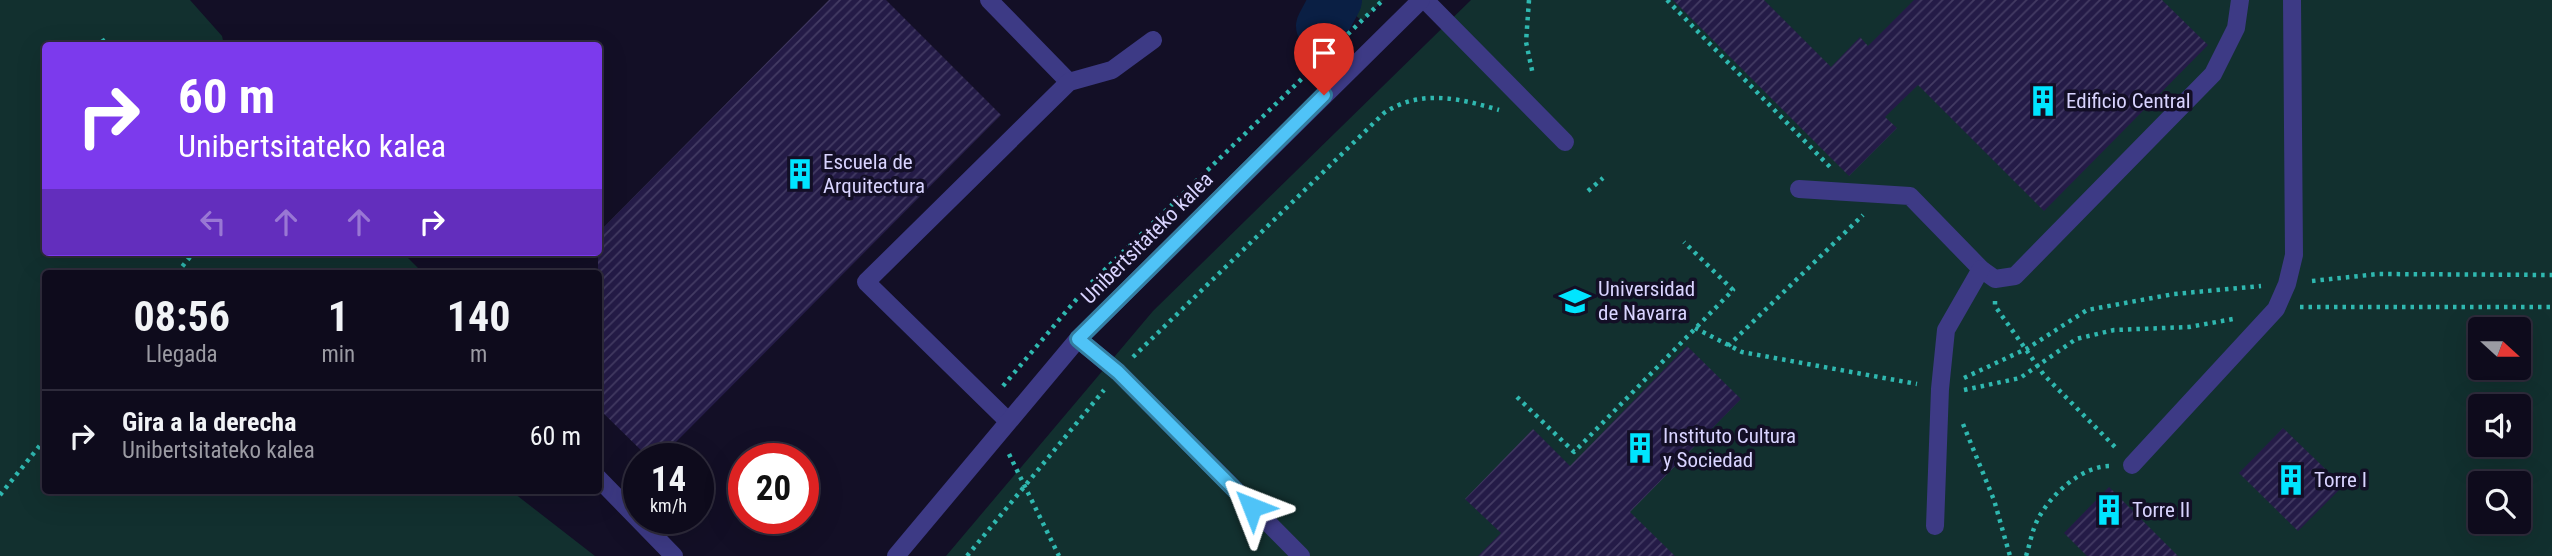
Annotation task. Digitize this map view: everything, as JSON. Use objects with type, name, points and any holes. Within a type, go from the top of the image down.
[{"type":"street","points":[[989,0],[1069,82]]},
{"type":"street","points":[[1423,0],[1565,142]]},
{"type":"street","name":"Unibertsitateko kalea","points":[[896,556],[1078,339],[1423,0]]},
{"type":"street","points":[[1799,189],[1910,196],[1988,274],[2015,276],[2213,74],[2236,28],[2240,0]]},
{"type":"street","points":[[2132,465],[2276,309],[2287,284],[2294,255],[2292,0]]},
{"type":"street","points":[[1008,421],[866,282],[1069,82],[1112,70],[1153,40]]},
{"type":"street","points":[[1935,526],[1940,389],[1946,330],[1988,274]]},
{"type":"street","points":[[1078,339],[1118,372],[1301,556]]},
{"type":"street","points":[[602,482],[674,556]]},
{"type":"path","points":[[1529,0],[1526,42],[1534,77]]},
{"type":"path","points":[[1667,0],[1856,193]]},
{"type":"path","points":[[967,556],[1027,487],[1118,372],[1384,113],[1415,98],[1459,101],[1504,111]]},
{"type":"path","points":[[1588,191],[1603,178]]},
{"type":"path","points":[[1728,346],[1884,195]]},
{"type":"path","points":[[1517,397],[1573,452],[1733,290],[1684,242]]},
{"type":"path","points":[[179,270],[191,256]]},
{"type":"path","points":[[1988,274],[1995,306],[2028,348],[2044,375],[2132,465]]},
{"type":"path","points":[[1695,328],[1742,352],[1940,389],[2028,348],[2087,310],[2174,294],[2378,274],[2552,275]]},
{"type":"path","points":[[1940,389],[1955,407],[1994,500],[2010,556]]},
{"type":"path","points":[[0,495],[42,443]]},
{"type":"path","points":[[1007,450],[1059,556]]},
{"type":"path","points":[[2026,556],[2038,519],[2064,487],[2094,466],[2132,465]]},
{"type":"green space","points":[[0,0],[190,0],[222,36],[223,42],[42,42],[42,256],[406,256],[420,270],[42,270],[42,494],[515,494],[595,556],[0,556]]},
{"type":"green space","points":[[1345,0],[1383,0],[1362,21],[1343,4]]},
{"type":"green space","name":"Universidad de Navarra","points":[[1471,0],[2552,0],[2552,556],[946,556],[1153,311]]},
{"type":"building","name":"Escuela de Arquitectura","points":[[829,0],[886,0],[1001,115],[675,443],[634,443],[602,412],[602,270],[598,270],[598,256],[602,256],[602,229]]},
{"type":"building","name":"Edificio Central","points":[[1673,0],[1764,0],[1831,67],[1860,37],[1868,46],[1914,0],[2162,0],[2208,45],[2044,211],[1918,85],[1885,117],[1897,128],[1849,176]]},
{"type":"building","name":"Instituto Cultura y Sociedad","points":[[1687,346],[1741,399],[1630,512],[1675,556],[1478,556],[1501,533],[1465,499],[1533,429],[1570,466]]},
{"type":"building","name":"Torre I","points":[[2283,428],[2343,486],[2298,531],[2239,473]]},
{"type":"building","name":"Torre II","points":[[2109,487],[2178,556],[2087,556],[2064,533]]},
{"type":"waterway","points":[[1322,26],[1336,0]]},
{"type":"place","name":"Edificio Central","points":[[2043,101]]},
{"type":"place","name":"Escuela de Arquitectura","points":[[800,174]]},
{"type":"place","name":"Universidad de Navarra","points":[[1575,301]]},
{"type":"place","name":"Instituto Cultura y Sociedad","points":[[1640,448]]},
{"type":"place","name":"Torre I","points":[[2291,480]]},
{"type":"place","name":"Torre II","points":[[2109,510]]},
{"type":"route","points":[[1252,507],[1118,372],[1078,339],[1324,95]]}]
